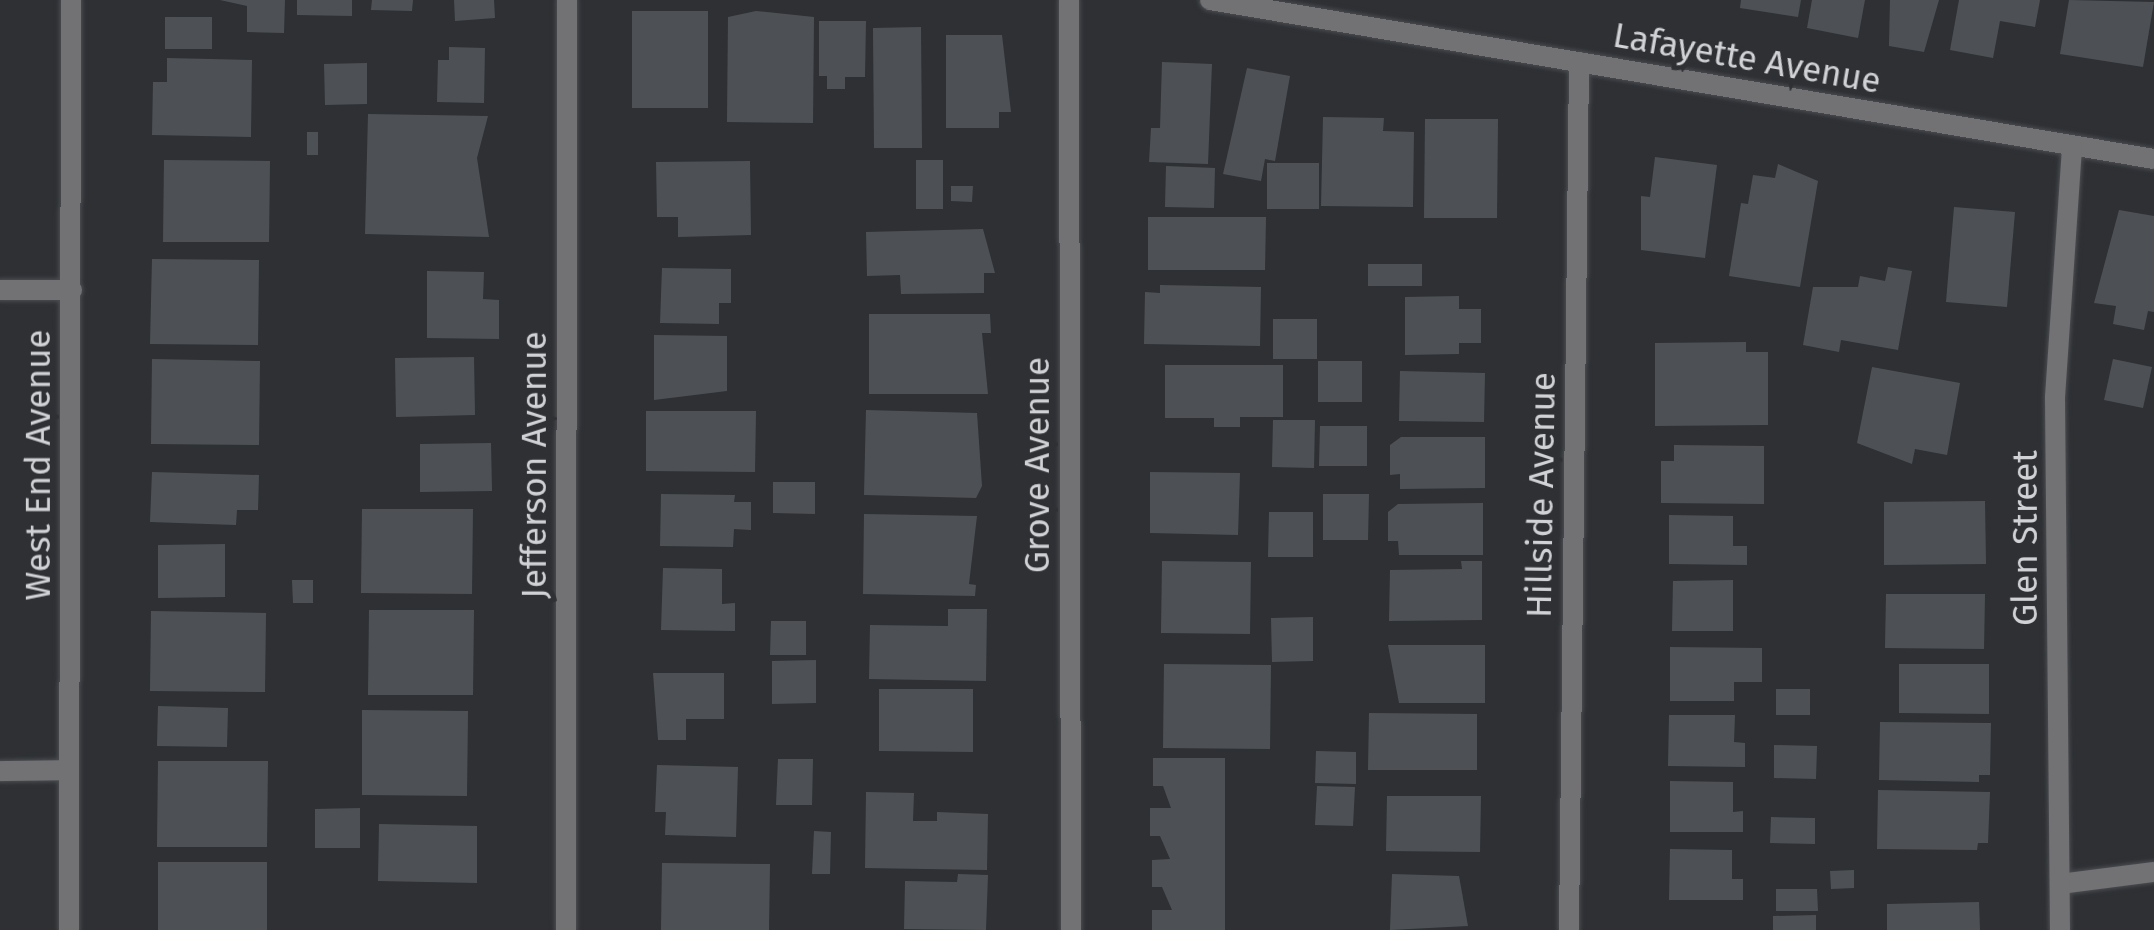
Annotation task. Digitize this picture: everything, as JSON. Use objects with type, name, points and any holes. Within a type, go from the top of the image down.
[{"type":"street","name":"West End Avenue","points":[[69,930],[70,0]]},
{"type":"street","name":"Jefferson Avenue","points":[[566,930],[567,0]]},
{"type":"street","name":"Grove Avenue","points":[[1069,0],[1071,930]]},
{"type":"street","name":"Lafayette Avenue","points":[[1210,0],[2154,159]]},
{"type":"street","name":"Hillside Avenue","points":[[1569,930],[1579,62]]},
{"type":"street","name":"Glen Street","points":[[2060,930],[2055,397],[2072,147]]},
{"type":"street","points":[[0,290],[72,290]]},
{"type":"street","points":[[0,771],[69,770]]},
{"type":"street","points":[[2060,884],[2154,872]]},
{"type":"building","points":[[220,0],[285,0],[284,33],[247,32],[247,6]]},
{"type":"building","points":[[297,0],[352,0],[352,16],[297,15]]},
{"type":"building","points":[[372,0],[413,0],[412,11],[371,10]]},
{"type":"building","points":[[454,0],[494,0],[495,18],[455,21]]},
{"type":"building","points":[[1741,0],[1801,0],[1798,17],[1740,8]]},
{"type":"building","points":[[1812,0],[1865,0],[1858,38],[1807,28]]},
{"type":"building","points":[[1890,0],[1939,0],[1924,52],[1889,46]]},
{"type":"building","points":[[1959,0],[2040,0],[2035,27],[2000,21],[1993,58],[1950,50]]},
{"type":"building","points":[[2069,0],[2154,2],[2143,67],[2060,54]]},
{"type":"building","points":[[632,11],[708,11],[708,108],[632,108]]},
{"type":"building","points":[[756,11],[814,17],[813,123],[727,122],[728,17]]},
{"type":"building","points":[[165,17],[212,17],[212,49],[165,49]]},
{"type":"building","points":[[819,21],[866,21],[865,77],[845,77],[845,89],[827,89],[827,76],[819,76]]},
{"type":"building","points":[[921,27],[922,148],[874,148],[873,28]]},
{"type":"building","points":[[946,35],[1002,35],[1011,112],[999,112],[999,128],[946,128]]},
{"type":"building","points":[[449,47],[485,48],[484,103],[437,102],[438,60],[449,60]]},
{"type":"building","points":[[167,58],[252,60],[251,137],[152,135],[153,82],[167,82]]},
{"type":"building","points":[[1162,62],[1212,64],[1208,164],[1149,162],[1151,128],[1160,128]]},
{"type":"building","points":[[367,63],[367,104],[325,105],[324,64]]},
{"type":"building","points":[[1247,68],[1290,76],[1275,161],[1265,159],[1261,181],[1223,174]]},
{"type":"building","points":[[368,114],[488,116],[477,158],[489,237],[365,234]]},
{"type":"building","points":[[1323,117],[1384,118],[1383,131],[1414,132],[1413,207],[1321,206]]},
{"type":"building","points":[[1425,119],[1498,119],[1497,218],[1424,218]]},
{"type":"building","points":[[307,132],[318,132],[318,155],[307,155]]},
{"type":"building","points":[[1655,157],[1717,165],[1705,258],[1641,250],[1641,196],[1650,197]]},
{"type":"building","points":[[164,160],[270,161],[269,242],[163,242]]},
{"type":"building","points":[[916,160],[943,160],[943,209],[916,209]]},
{"type":"building","points":[[750,161],[751,235],[678,237],[678,217],[657,217],[656,162]]},
{"type":"building","points":[[1267,163],[1319,163],[1319,209],[1267,209]]},
{"type":"building","points":[[1778,164],[1818,181],[1800,287],[1729,276],[1741,203],[1748,204],[1753,175],[1775,178]]},
{"type":"building","points":[[1166,166],[1215,168],[1214,208],[1165,207]]},
{"type":"building","points":[[951,186],[973,186],[972,202],[951,201]]},
{"type":"building","points":[[1954,207],[2015,212],[2007,307],[1946,302]]},
{"type":"building","points":[[2119,210],[2154,216],[2154,312],[2148,311],[2144,330],[2113,324],[2116,306],[2094,303]]},
{"type":"building","points":[[1148,217],[1266,217],[1265,270],[1148,270]]},
{"type":"building","points":[[983,229],[995,273],[984,273],[984,293],[901,294],[900,275],[867,276],[866,232]]},
{"type":"building","points":[[152,259],[259,260],[258,345],[150,344]]},
{"type":"building","points":[[1368,264],[1422,264],[1422,286],[1368,286]]},
{"type":"building","points":[[1888,267],[1912,271],[1898,350],[1841,340],[1839,352],[1803,345],[1813,287],[1858,287],[1860,276],[1885,281]]},
{"type":"building","points":[[662,268],[731,269],[731,303],[719,303],[719,324],[660,323]]},
{"type":"building","points":[[427,271],[484,272],[483,299],[499,300],[499,339],[427,338]]},
{"type":"building","points":[[1160,285],[1261,287],[1260,346],[1144,344],[1145,292],[1160,293]]},
{"type":"building","points":[[1459,296],[1459,309],[1481,309],[1481,343],[1459,343],[1459,354],[1405,355],[1405,297]]},
{"type":"building","points":[[869,314],[990,314],[991,333],[982,333],[988,394],[869,394]]},
{"type":"building","points":[[1273,319],[1317,319],[1317,359],[1273,359]]},
{"type":"building","points":[[654,335],[727,336],[727,391],[654,400]]},
{"type":"building","points":[[1746,342],[1746,352],[1768,352],[1768,425],[1655,426],[1655,343]]},
{"type":"building","points":[[474,357],[475,415],[396,417],[395,358]]},
{"type":"building","points":[[152,359],[260,361],[259,445],[151,444]]},
{"type":"building","points":[[2113,359],[2152,367],[2143,408],[2104,400]]},
{"type":"building","points":[[1318,361],[1362,361],[1362,402],[1318,402]]},
{"type":"building","points":[[1165,365],[1283,365],[1283,417],[1240,417],[1240,427],[1214,427],[1214,418],[1165,418]]},
{"type":"building","points":[[1872,367],[1960,383],[1947,455],[1915,449],[1912,464],[1857,443]]},
{"type":"building","points":[[1400,371],[1485,373],[1484,422],[1399,421]]},
{"type":"building","points":[[866,410],[977,413],[982,486],[976,498],[864,495]]},
{"type":"building","points":[[646,411],[756,411],[755,472],[646,471]]},
{"type":"building","points":[[1273,420],[1315,420],[1314,468],[1272,467]]},
{"type":"building","points":[[1320,426],[1367,426],[1367,466],[1319,466]]},
{"type":"building","points":[[1401,437],[1485,437],[1485,488],[1400,489],[1400,474],[1390,475],[1390,445]]},
{"type":"building","points":[[491,443],[492,491],[420,492],[420,444]]},
{"type":"building","points":[[1674,445],[1764,446],[1764,504],[1661,503],[1661,461],[1674,461]]},
{"type":"building","points":[[152,472],[259,475],[258,510],[237,510],[236,525],[150,522]]},
{"type":"building","points":[[1150,472],[1240,473],[1238,535],[1150,533]]},
{"type":"building","points":[[773,482],[815,482],[815,514],[773,513]]},
{"type":"building","points":[[661,494],[735,495],[734,502],[751,502],[751,530],[734,529],[733,547],[660,546]]},
{"type":"building","points":[[1323,494],[1369,494],[1368,540],[1323,540]]},
{"type":"building","points":[[1985,501],[1986,564],[1884,565],[1884,502]]},
{"type":"building","points":[[1483,503],[1483,555],[1399,555],[1398,541],[1388,541],[1388,512],[1398,504]]},
{"type":"building","points":[[362,509],[473,509],[472,594],[361,593]]},
{"type":"building","points":[[1269,512],[1313,512],[1313,557],[1268,557]]},
{"type":"building","points":[[864,514],[977,516],[969,584],[976,585],[975,596],[863,594]]},
{"type":"building","points":[[1669,515],[1733,516],[1733,546],[1747,546],[1747,565],[1669,564]]},
{"type":"building","points":[[225,544],[225,597],[158,598],[158,545]]},
{"type":"building","points":[[1162,561],[1251,562],[1250,634],[1161,633]]},
{"type":"building","points":[[1461,561],[1482,561],[1482,620],[1389,621],[1390,570],[1462,569]]},
{"type":"building","points":[[663,568],[722,569],[722,604],[735,603],[735,631],[661,630]]},
{"type":"building","points":[[292,580],[313,580],[313,603],[293,603]]},
{"type":"building","points":[[1733,580],[1733,631],[1672,631],[1673,581]]},
{"type":"building","points":[[1886,594],[1985,594],[1984,649],[1885,648]]},
{"type":"building","points":[[948,609],[987,609],[986,681],[869,679],[870,625],[948,626]]},
{"type":"building","points":[[369,610],[474,610],[473,695],[368,695]]},
{"type":"building","points":[[151,611],[266,613],[265,692],[150,691]]},
{"type":"building","points":[[1313,617],[1313,661],[1272,662],[1271,618]]},
{"type":"building","points":[[771,621],[806,621],[806,655],[770,655]]},
{"type":"building","points":[[1388,645],[1485,645],[1485,703],[1399,703]]},
{"type":"building","points":[[1670,647],[1762,648],[1762,682],[1734,682],[1734,701],[1670,701]]},
{"type":"building","points":[[816,660],[816,703],[772,704],[772,661]]},
{"type":"building","points":[[1164,664],[1271,665],[1270,749],[1163,748]]},
{"type":"building","points":[[1899,664],[1989,664],[1989,714],[1899,713]]},
{"type":"building","points":[[653,673],[724,673],[724,719],[686,719],[686,740],[658,740]]},
{"type":"building","points":[[879,689],[973,689],[973,752],[879,751]]},
{"type":"building","points":[[1776,689],[1810,689],[1810,715],[1776,715]]},
{"type":"building","points":[[158,706],[228,708],[227,747],[157,746]]},
{"type":"building","points":[[362,710],[468,711],[467,796],[362,795]]},
{"type":"building","points":[[1369,713],[1477,714],[1477,770],[1368,770]]},
{"type":"building","points":[[1669,715],[1735,715],[1734,742],[1745,743],[1745,767],[1668,766]]},
{"type":"building","points":[[1880,722],[1991,723],[1990,775],[1979,775],[1979,782],[1879,780]]},
{"type":"building","points":[[1774,745],[1817,746],[1816,779],[1774,778]]},
{"type":"building","points":[[1316,751],[1356,752],[1356,784],[1315,783]]},
{"type":"building","points":[[1153,758],[1225,758],[1225,930],[1152,930],[1152,910],[1172,910],[1162,887],[1152,887],[1152,860],[1170,859],[1160,836],[1150,836],[1150,808],[1171,808],[1163,786],[1153,786]]},
{"type":"building","points":[[778,759],[813,759],[812,805],[776,805]]},
{"type":"building","points":[[158,761],[268,761],[267,847],[157,847]]},
{"type":"building","points":[[657,765],[738,767],[736,837],[665,835],[666,812],[655,812]]},
{"type":"building","points":[[1670,781],[1733,782],[1733,812],[1743,811],[1743,832],[1670,832]]},
{"type":"building","points":[[1317,786],[1355,787],[1353,826],[1315,825]]},
{"type":"building","points":[[1878,790],[1990,792],[1988,843],[1978,843],[1977,850],[1877,849]]},
{"type":"building","points":[[866,792],[914,793],[913,821],[937,821],[937,812],[988,814],[987,870],[865,868]]},
{"type":"building","points":[[1387,796],[1481,796],[1480,852],[1386,851]]},
{"type":"building","points":[[360,808],[360,848],[315,848],[315,809]]},
{"type":"building","points":[[1771,817],[1815,818],[1815,844],[1770,843]]},
{"type":"building","points":[[379,824],[477,826],[477,883],[378,881]]},
{"type":"building","points":[[814,831],[831,832],[830,874],[812,874]]},
{"type":"building","points":[[1670,849],[1732,850],[1732,879],[1743,879],[1743,900],[1669,900]]},
{"type":"building","points":[[158,862],[267,862],[267,930],[158,930]]},
{"type":"building","points":[[662,863],[770,864],[769,930],[661,930]]},
{"type":"building","points":[[1854,870],[1854,888],[1831,889],[1830,871]]},
{"type":"building","points":[[958,874],[988,875],[986,930],[904,929],[905,881],[957,882]]},
{"type":"building","points":[[1392,874],[1459,876],[1468,926],[1390,930]]},
{"type":"building","points":[[1776,889],[1817,889],[1818,911],[1776,911]]},
{"type":"building","points":[[1979,902],[1980,930],[1887,930],[1887,904]]},
{"type":"building","points":[[1816,915],[1816,930],[1773,930],[1773,916]]}]
